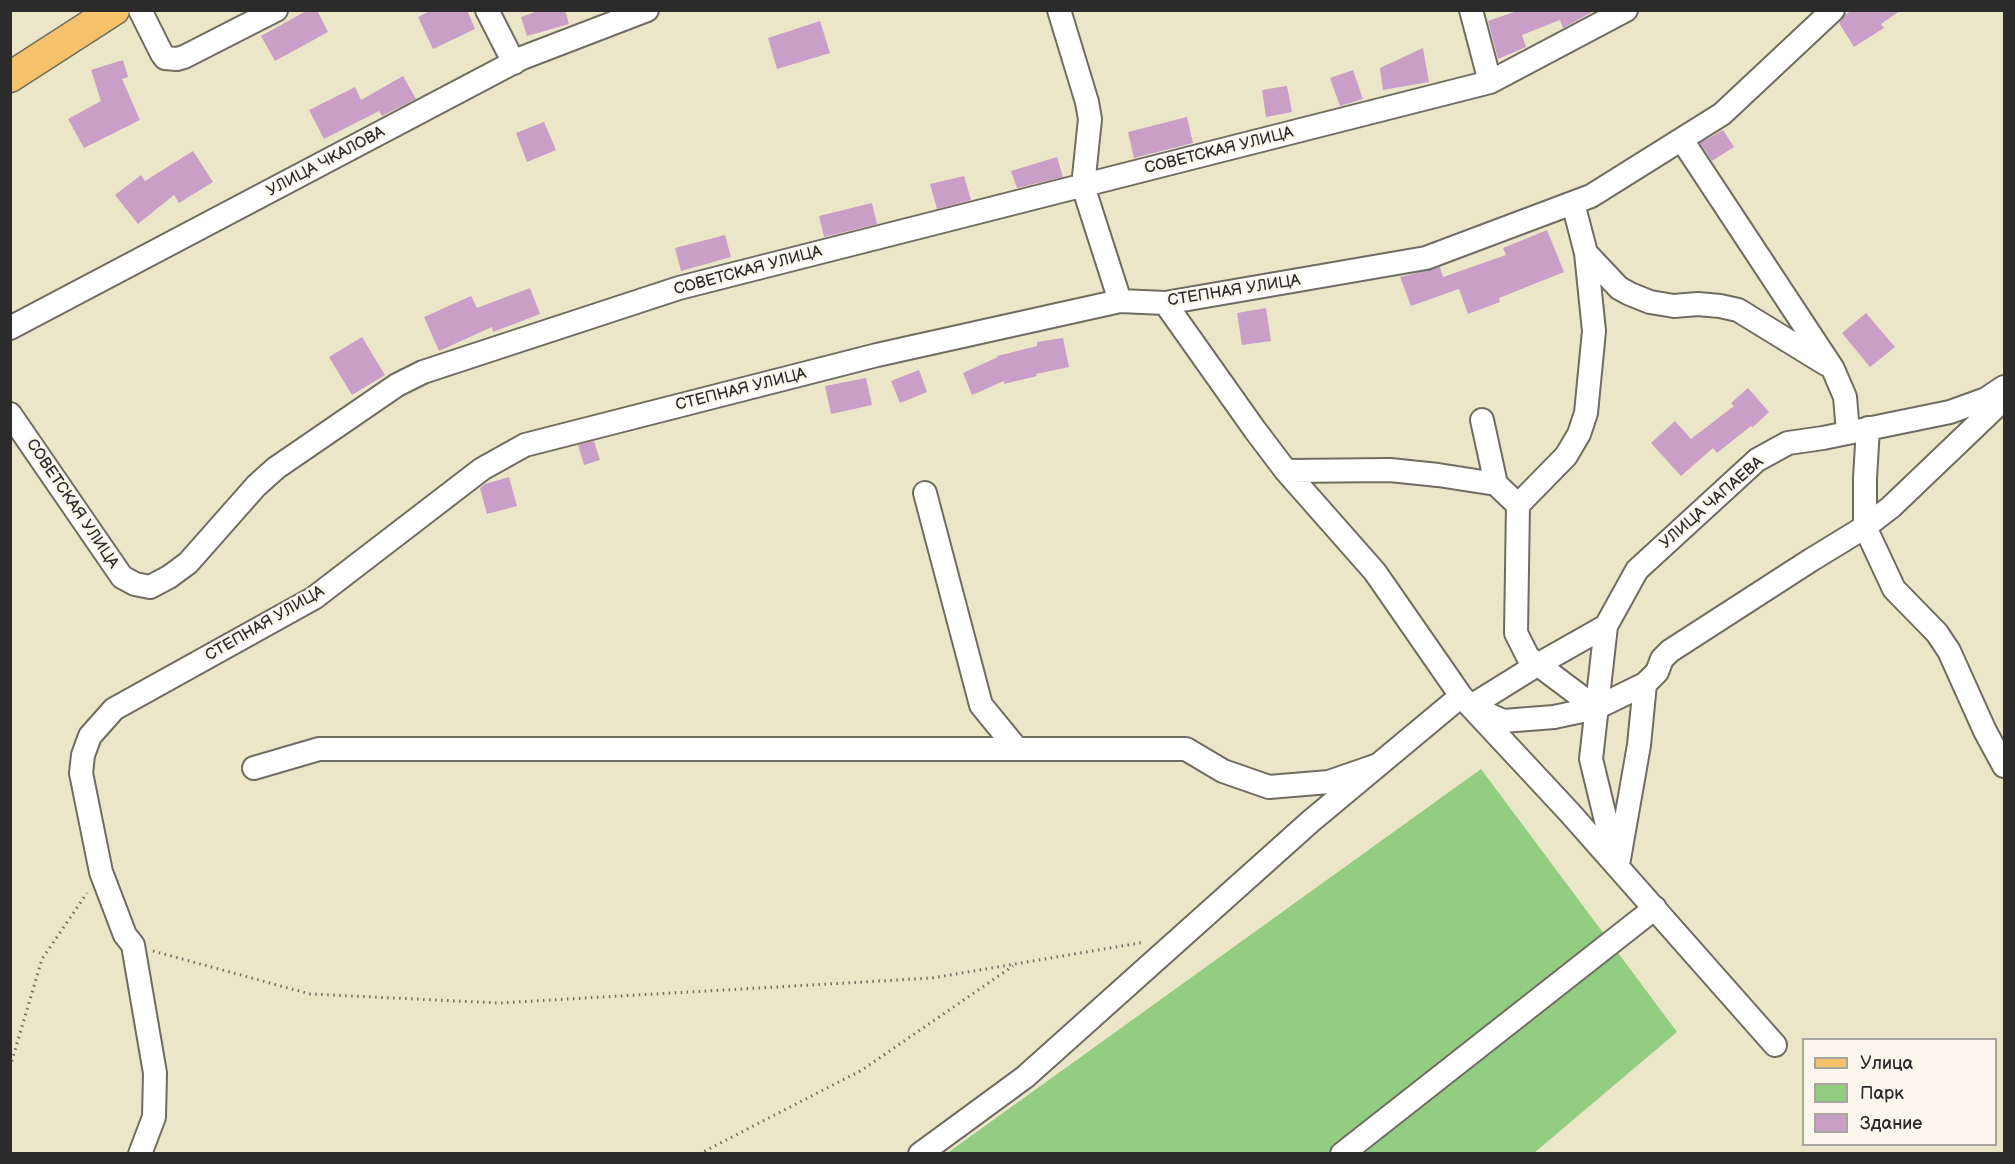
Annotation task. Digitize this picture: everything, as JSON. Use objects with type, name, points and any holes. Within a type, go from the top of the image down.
[{"type":"main road","points":[[10,76],[114,10]]},
{"type":"street","points":[[140,10],[165,58],[177,59],[276,10]]},
{"type":"street","points":[[487,10],[514,63]]},
{"type":"street","name":"УЛИЦА ЧКАЛОВА","points":[[10,328],[514,63],[647,10]]},
{"type":"street","points":[[1059,10],[1090,119],[1083,186],[1120,301]]},
{"type":"street","points":[[1471,10],[1490,82]]},
{"type":"street","name":"СТЕПНАЯ УЛИЦА","points":[[140,1154],[154,1116],[155,1073],[133,945],[125,935],[101,872],[81,773],[83,755],[90,736],[114,709],[314,598],[473,476],[496,460],[525,445],[878,356],[1120,301],[1166,303],[1425,258],[1591,196],[1722,114],[1833,10]]},
{"type":"street","name":"СОВЕТСКАЯ УЛИЦА","points":[[10,414],[122,577],[135,584],[150,587],[188,563],[256,486],[276,468],[397,385],[423,372],[679,288],[1490,82],[1621,12]]},
{"type":"street","points":[[1682,140],[1833,369],[1858,430],[1865,527],[1894,589],[1937,633],[1949,651],[1985,731],[2004,766]]},
{"type":"street","points":[[1573,202],[1586,253],[1594,331],[1586,413],[1579,434],[1566,456],[1518,505],[1516,633],[1528,657],[1596,708]]},
{"type":"street","points":[[1586,253],[1619,288],[1630,294],[1650,302],[1674,306],[1698,304],[1738,310],[1833,369]]},
{"type":"street","points":[[1166,303],[1255,430],[1286,471],[1375,572],[1466,701],[1655,908],[1775,1045]]},
{"type":"street","name":"УЛИЦА ЧАПАЕВА","points":[[1606,626],[1637,570],[1757,459],[1788,443],[1950,412],[1986,399],[2004,387]]},
{"type":"street","points":[[1466,701],[1503,721],[1554,717],[1596,708],[1645,684],[1657,672],[1662,659],[1670,651],[1865,527],[1891,507],[2004,399]]},
{"type":"street","points":[[1482,420],[1496,484],[1518,505]]},
{"type":"street","points":[[1286,471],[1390,471],[1438,475],[1496,484]]},
{"type":"street","points":[[925,493],[981,705],[1017,749]]},
{"type":"street","points":[[920,1154],[1025,1077],[1311,821],[1378,765],[1466,701],[1606,626]]},
{"type":"street","points":[[1606,626],[1591,759],[1617,866]]},
{"type":"street","points":[[1617,866],[1639,746],[1645,684]]},
{"type":"street","points":[[254,768],[319,749],[1186,749],[1223,771],[1269,788],[1329,782],[1378,765]]},
{"type":"street","points":[[1342,1154],[1655,908]]},
{"type":"path","points":[[10,1067],[42,959],[101,872]]},
{"type":"path","points":[[133,945],[310,994],[499,1003],[932,978],[1182,936]]},
{"type":"path","points":[[699,1154],[862,1070],[1016,964]]},
{"type":"green space","points":[[1481,769],[1677,1032],[1534,1153],[946,1154]]},
{"type":"building","points":[[308,10],[317,10],[328,32],[275,61],[261,36]]},
{"type":"building","points":[[431,10],[467,10],[475,29],[433,49],[418,17]]},
{"type":"building","points":[[541,10],[565,10],[569,24],[527,36],[521,17]]},
{"type":"building","points":[[1520,10],[1596,10],[1563,28],[1560,20],[1522,35],[1526,47],[1498,59],[1488,21]]},
{"type":"building","points":[[1852,10],[1901,10],[1881,24],[1884,28],[1854,47],[1839,23]]},
{"type":"building","points":[[820,21],[830,53],[777,69],[768,38]]},
{"type":"building","points":[[1423,48],[1429,82],[1383,90],[1380,68]]},
{"type":"building","points":[[123,60],[128,77],[122,79],[140,120],[84,148],[68,119],[101,101],[91,70]]},
{"type":"building","points":[[1353,70],[1363,99],[1340,106],[1330,78]]},
{"type":"building","points":[[403,76],[416,99],[382,116],[379,111],[324,139],[309,110],[355,87],[361,100]]},
{"type":"building","points":[[1287,86],[1292,112],[1266,117],[1262,90]]},
{"type":"building","points":[[1187,117],[1193,143],[1134,158],[1128,132]]},
{"type":"building","points":[[544,122],[556,150],[527,162],[516,133]]},
{"type":"building","points":[[1723,130],[1734,147],[1712,161],[1700,143]]},
{"type":"building","points":[[193,151],[213,182],[179,203],[174,195],[138,224],[115,195],[141,175],[145,181]]},
{"type":"building","points":[[1057,157],[1063,177],[1017,188],[1011,171]]},
{"type":"building","points":[[964,176],[971,200],[937,209],[930,184]]},
{"type":"building","points":[[872,203],[877,224],[824,237],[819,216]]},
{"type":"building","points":[[1547,230],[1564,272],[1499,298],[1500,302],[1468,314],[1459,289],[1411,306],[1400,277],[1440,267],[1443,277],[1506,255],[1503,248]]},
{"type":"building","points":[[725,235],[731,257],[681,271],[675,248]]},
{"type":"building","points":[[530,288],[540,314],[493,332],[492,327],[439,351],[424,317],[471,296],[477,308]]},
{"type":"building","points":[[1266,308],[1271,341],[1242,345],[1237,313]]},
{"type":"building","points":[[1866,313],[1895,347],[1870,367],[1842,333]]},
{"type":"building","points":[[362,337],[385,375],[352,395],[329,357]]},
{"type":"building","points":[[1063,338],[1069,367],[1004,384],[1004,381],[972,395],[963,373],[997,356],[1037,346],[1037,342]]},
{"type":"building","points":[[919,370],[927,392],[900,403],[891,381]]},
{"type":"building","points":[[866,378],[872,405],[831,414],[825,386]]},
{"type":"building","points":[[1748,388],[1769,412],[1753,427],[1751,426],[1717,453],[1713,448],[1681,476],[1651,443],[1675,421],[1691,439],[1734,406],[1731,403]]},
{"type":"building","points":[[594,441],[600,460],[584,465],[578,445]]},
{"type":"building","points":[[509,477],[517,506],[487,514],[480,488],[485,484]]}]
